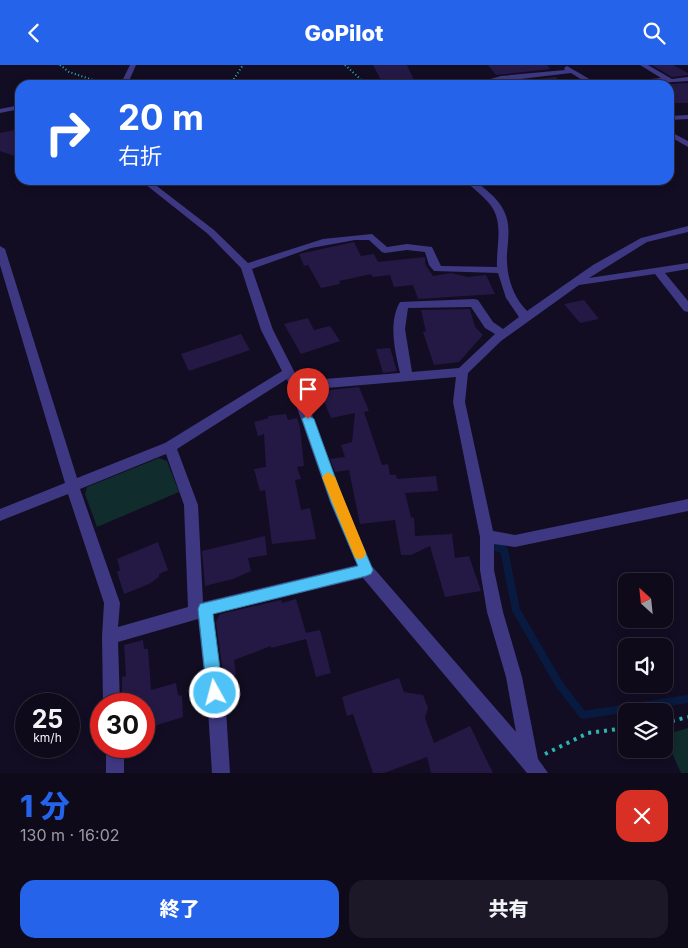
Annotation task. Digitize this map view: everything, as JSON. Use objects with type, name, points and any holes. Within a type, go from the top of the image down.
[{"type":"street","points":[[126,80],[134,65]]},
{"type":"street","points":[[563,65],[587,80]]},
{"type":"street","points":[[643,65],[668,80],[688,79]]},
{"type":"street","points":[[490,80],[501,77],[573,71]]},
{"type":"street","points":[[0,111],[15,108]]},
{"type":"street","points":[[674,118],[688,117]]},
{"type":"street","points":[[674,136],[688,145]]},
{"type":"street","points":[[150,185],[211,232],[246,267],[267,330],[296,386],[337,502],[366,570],[535,768]]},
{"type":"street","points":[[475,185],[494,202],[502,217],[505,235],[502,257],[503,271],[510,297],[518,310],[527,318]]},
{"type":"street","points":[[535,768],[514,677],[490,587],[487,570],[487,537],[459,402],[462,372],[475,357],[503,334],[597,267],[644,240],[688,229]]},
{"type":"street","points":[[246,267],[314,243],[372,237],[385,250],[414,247],[429,249],[434,265],[438,269],[503,271]]},
{"type":"street","points":[[0,249],[73,487],[112,603],[110,637],[112,693]]},
{"type":"street","points":[[576,283],[688,266]]},
{"type":"street","points":[[658,271],[688,308]]},
{"type":"street","points":[[407,377],[400,337],[401,311],[404,305],[474,303],[489,325],[503,334]]},
{"type":"street","points":[[0,515],[170,447],[289,371]]},
{"type":"street","points":[[296,386],[462,372]]},
{"type":"street","points":[[170,447],[191,505],[200,610],[217,710],[220,773]]},
{"type":"street","points":[[487,537],[515,541],[688,505]]},
{"type":"street","points":[[110,637],[200,610],[366,570]]},
{"type":"street","points":[[115,758],[115,773]]},
{"type":"path","points":[[60,65],[69,72],[93,80]]},
{"type":"path","points":[[233,80],[243,65]]},
{"type":"path","points":[[346,65],[351,65]]},
{"type":"path","points":[[346,65],[361,80]]},
{"type":"path","points":[[673,721],[688,717]]},
{"type":"path","points":[[535,768],[556,747],[588,733],[618,729]]},
{"type":"green space","points":[[159,458],[167,461],[179,492],[97,527],[85,494],[87,487]]},
{"type":"green space","points":[[688,728],[688,773],[681,773],[673,755],[673,732]]},
{"type":"building","points":[[373,65],[407,65],[414,80],[381,80]]},
{"type":"building","points":[[488,65],[547,65],[550,69],[496,75]]},
{"type":"building","points":[[652,65],[673,65],[688,73],[688,75],[672,77]]},
{"type":"building","points":[[556,77],[558,80],[529,80]]},
{"type":"building","points":[[688,83],[688,103],[674,103],[674,84]]},
{"type":"building","points":[[14,130],[15,156],[0,151],[0,133]]},
{"type":"building","points":[[354,242],[361,256],[374,254],[378,262],[425,257],[425,264],[433,276],[451,273],[468,277],[486,275],[495,294],[418,299],[413,285],[394,287],[390,275],[373,277],[371,274],[339,281],[340,284],[321,288],[308,265],[304,266],[299,254]]},
{"type":"building","points":[[584,300],[599,319],[580,323],[564,304]]},
{"type":"building","points":[[470,309],[475,327],[483,335],[459,362],[434,365],[423,332],[426,332],[421,310]]},
{"type":"building","points":[[308,318],[314,330],[330,326],[340,341],[301,354],[284,324]]},
{"type":"building","points":[[241,334],[250,350],[189,371],[181,354]]},
{"type":"building","points":[[390,348],[397,371],[383,373],[376,349]]},
{"type":"building","points":[[359,387],[369,411],[364,412],[382,465],[388,464],[390,475],[396,475],[397,479],[436,476],[438,491],[405,493],[411,517],[414,518],[415,536],[454,534],[452,535],[455,558],[469,556],[481,591],[445,597],[430,546],[411,555],[401,555],[395,520],[360,524],[349,470],[335,472],[330,459],[345,457],[341,445],[352,442],[355,413],[331,418],[320,391]]},
{"type":"building","points":[[286,414],[288,420],[297,418],[300,427],[304,466],[297,467],[301,479],[295,480],[301,510],[310,508],[316,539],[272,544],[265,490],[260,491],[254,469],[266,467],[264,434],[258,436],[254,422],[269,418],[268,416]]},
{"type":"building","points":[[265,536],[267,555],[248,558],[251,571],[233,579],[205,586],[202,551]]},
{"type":"building","points":[[158,542],[168,570],[159,574],[159,577],[149,584],[124,594],[117,572],[120,570],[117,559]]},
{"type":"building","points":[[296,599],[306,633],[320,630],[331,673],[316,677],[306,639],[271,648],[271,646],[234,660],[236,675],[224,680],[216,622],[220,614],[281,600],[282,603]]},
{"type":"building","points":[[143,640],[144,649],[148,649],[151,690],[176,683],[178,695],[182,696],[183,717],[155,726],[155,693],[122,693],[122,677],[126,676],[124,645]]},
{"type":"building","points":[[399,678],[404,692],[423,695],[428,708],[425,718],[434,743],[470,726],[493,773],[431,773],[427,757],[384,773],[373,773],[353,714],[347,716],[342,697]]},
{"type":"waterway","points":[[494,546],[504,550],[516,610],[559,684],[583,715],[688,699]]},
{"type":"slow traffic","points":[[328,477],[359,553]]},
{"type":"route","points":[[215,693],[205,609],[366,570],[337,502],[308,419]]}]
